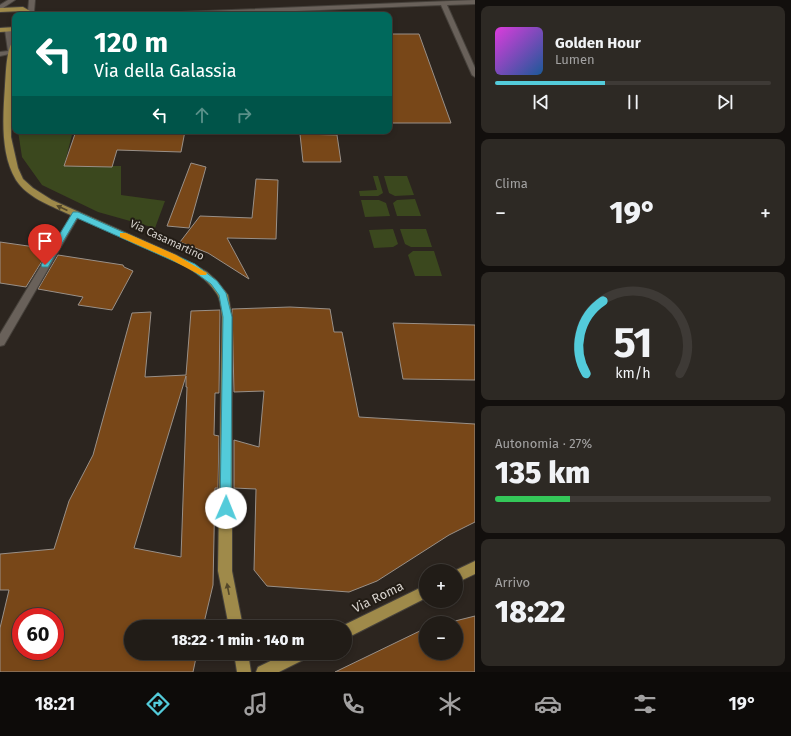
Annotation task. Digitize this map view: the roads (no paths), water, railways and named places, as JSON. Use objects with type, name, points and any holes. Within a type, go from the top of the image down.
[{"type":"main road","points":[[0,9],[14,9],[28,12]]},
{"type":"main road","points":[[0,30],[12,29]]},
{"type":"main road","name":"Via Casamartino","points":[[11,53],[3,130],[10,164],[19,179],[30,191],[76,214],[192,266],[214,282],[223,295],[227,317],[225,571],[235,620]]},
{"type":"main road","points":[[463,573],[475,567]]},
{"type":"main road","name":"Via Roma","points":[[352,628],[419,595]]},
{"type":"main road","points":[[242,660],[244,672]]},
{"type":"main road","points":[[263,672],[288,660]]},
{"type":"street","points":[[0,9],[12,0]]},
{"type":"street","points":[[32,0],[32,12]]},
{"type":"street","points":[[230,12],[472,1]]},
{"type":"street","points":[[443,3],[475,75]]},
{"type":"street","points":[[352,7],[353,12]]},
{"type":"street","points":[[328,8],[329,12]]},
{"type":"street","points":[[339,8],[340,12]]},
{"type":"street","name":"Via Casamartino","points":[[8,30],[11,53]]},
{"type":"street","points":[[0,54],[11,53]]},
{"type":"street","points":[[0,342],[76,214]]}]
